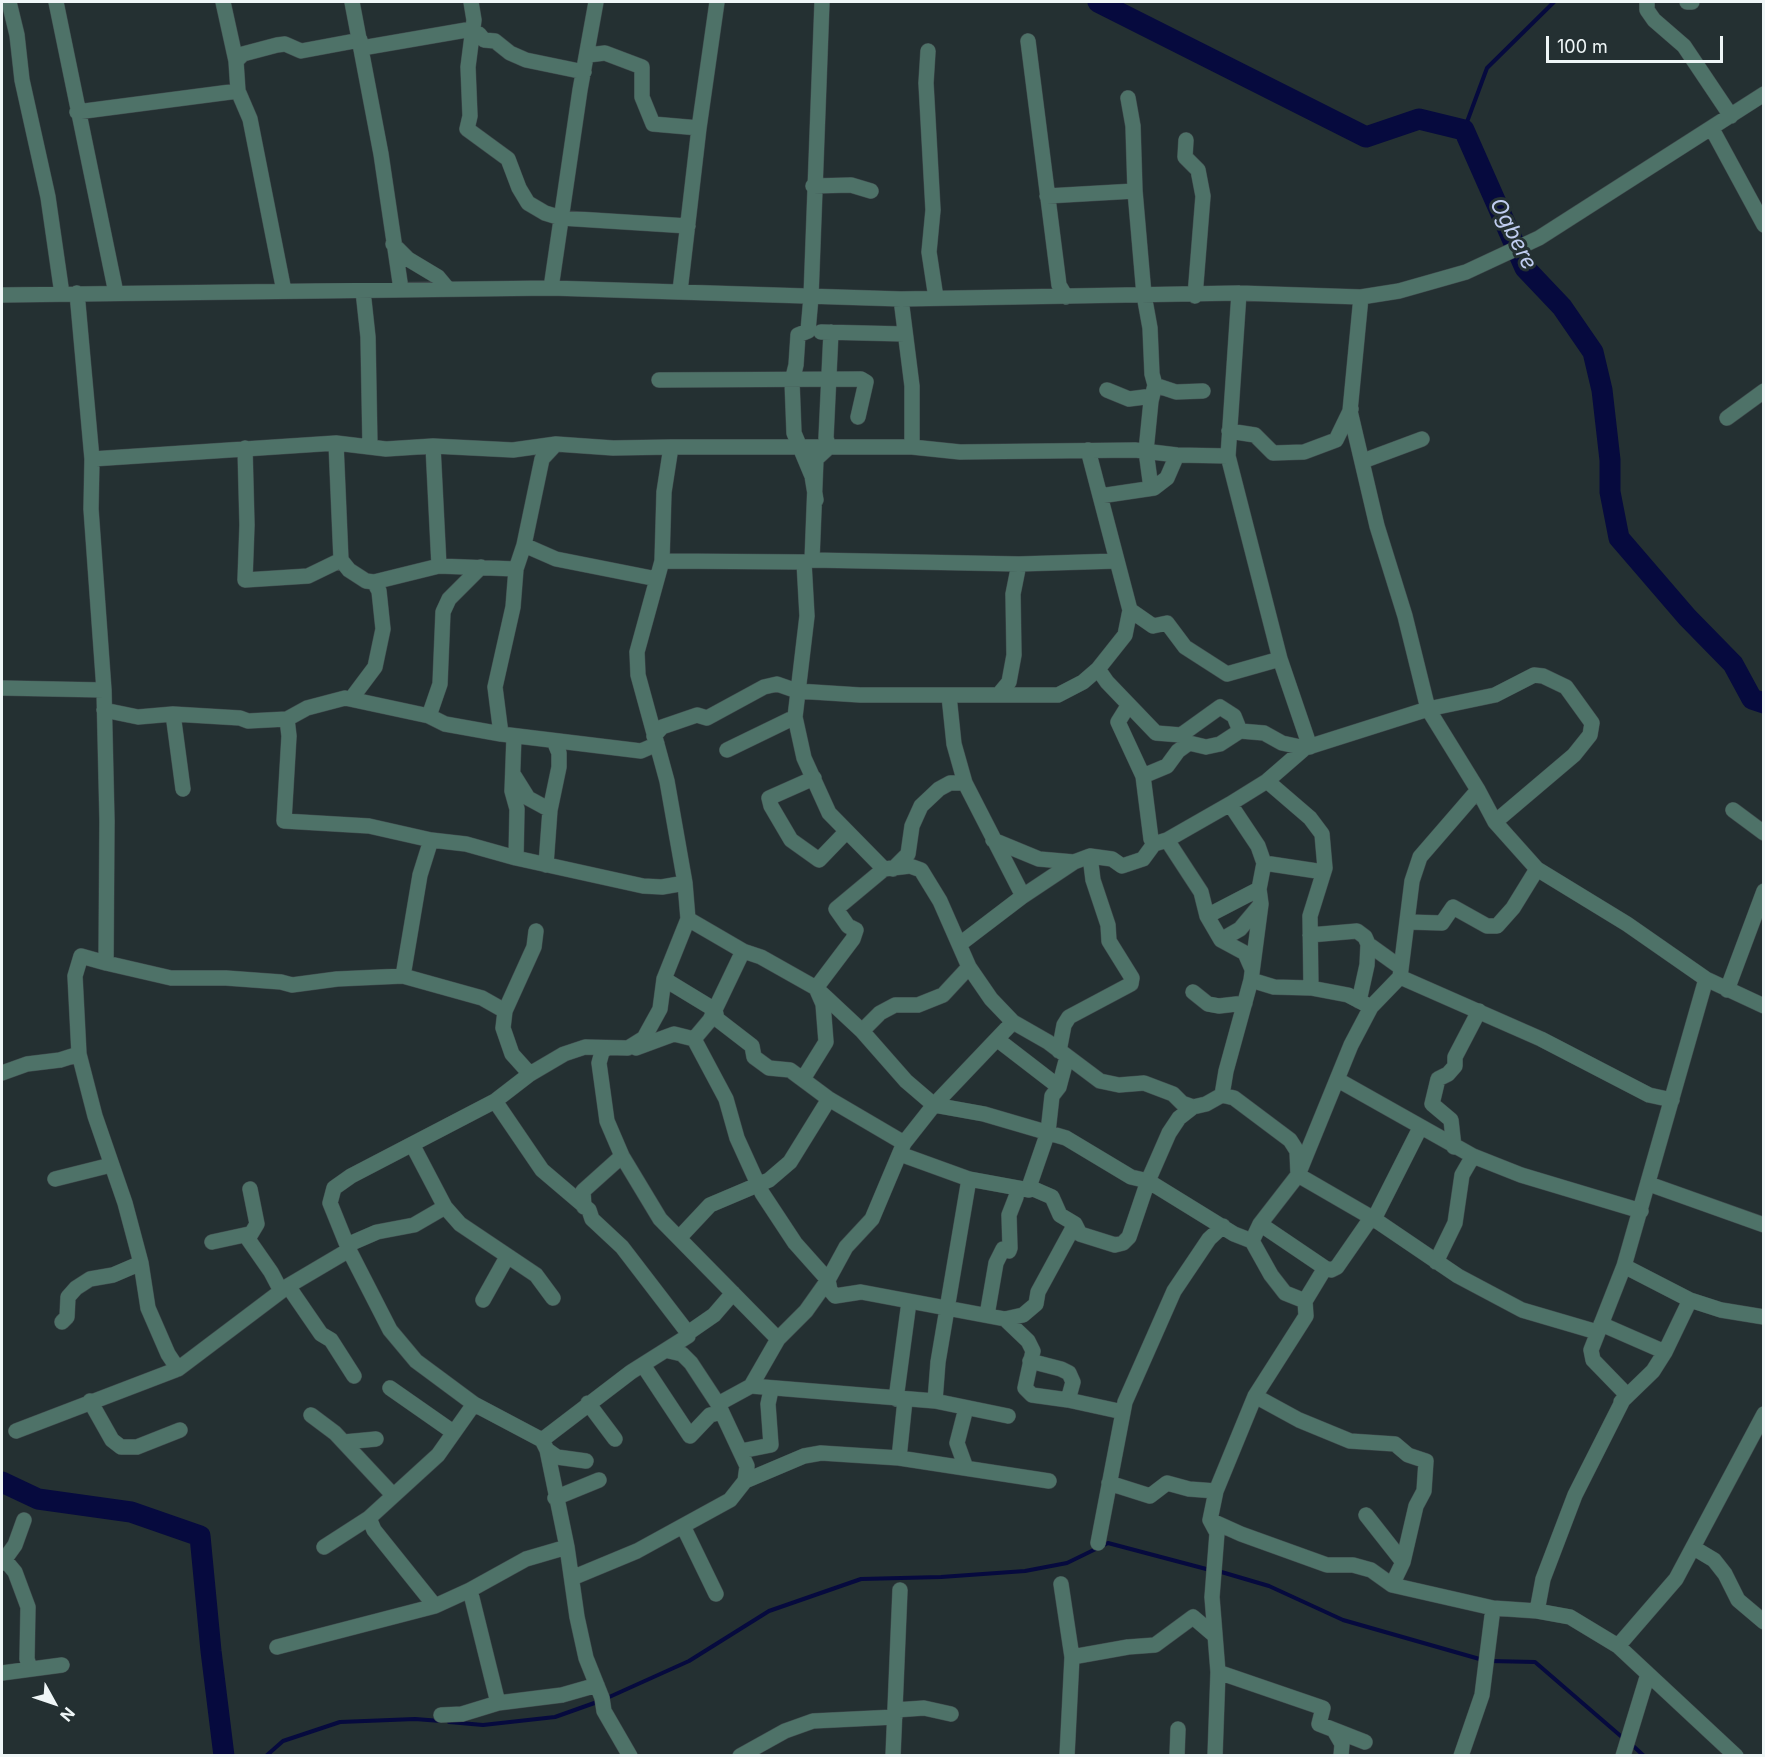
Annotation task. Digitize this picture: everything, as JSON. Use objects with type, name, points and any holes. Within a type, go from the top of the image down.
[{"type":"street","points":[[9,2],[17,35],[22,80],[70,293],[92,459],[92,509],[104,690],[106,963]]},
{"type":"street","points":[[56,2],[116,293]]},
{"type":"street","points":[[223,2],[236,61],[238,91],[250,119],[284,291]]},
{"type":"street","points":[[352,2],[381,154],[401,289]]},
{"type":"street","points":[[471,2],[472,32],[468,67],[470,116],[467,129],[508,159],[519,188],[528,203],[545,213],[561,218],[688,226]]},
{"type":"street","points":[[551,288],[596,2]]},
{"type":"street","points":[[680,291],[699,128],[717,2]]},
{"type":"street","points":[[808,331],[815,231],[813,186],[822,2]]},
{"type":"street","points":[[1647,2],[1647,10],[1654,20],[1684,46],[1731,116]]},
{"type":"street","points":[[1687,2],[1692,2]]},
{"type":"street","points":[[236,61],[243,54],[285,44],[301,51],[472,32],[484,39],[495,41],[510,53],[526,60],[584,72]]},
{"type":"street","points":[[1028,41],[1059,285],[1066,297]]},
{"type":"street","points":[[928,51],[926,83],[933,210],[929,252],[936,298]]},
{"type":"street","points":[[588,55],[605,53],[642,67],[642,97],[653,124],[699,128]]},
{"type":"street","points":[[77,112],[238,91]]},
{"type":"street","points":[[2,295],[551,288],[901,299],[1194,296],[1239,293],[1360,297],[1399,291],[1488,263],[1539,238],[1764,94]]},
{"type":"street","points":[[1128,98],[1133,126],[1135,191],[1144,295],[1155,384],[1150,401],[1146,451],[1151,488]]},
{"type":"street","points":[[1712,129],[1764,225]]},
{"type":"street","points":[[1186,140],[1185,157],[1198,170],[1203,196],[1194,296]]},
{"type":"street","points":[[813,186],[851,185],[871,191]]},
{"type":"street","points":[[1047,196],[1135,191]]},
{"type":"street","points":[[393,244],[408,259],[438,277],[448,289]]},
{"type":"street","points":[[363,291],[368,337],[370,446]]},
{"type":"street","points":[[1239,293],[1228,456],[1280,659],[1308,748]]},
{"type":"street","points":[[1360,297],[1351,409],[1377,526],[1405,616],[1428,710],[1478,790],[1495,822],[1537,869],[1628,924],[1706,979],[1764,1006]]},
{"type":"street","points":[[901,299],[912,386],[912,447]]},
{"type":"street","points":[[816,500],[812,476],[794,433],[792,381],[796,365],[798,335],[808,331],[905,334]]},
{"type":"street","points":[[829,447],[826,438],[831,332]]},
{"type":"street","points":[[659,380],[861,379],[866,382],[858,417]]},
{"type":"street","points":[[1155,384],[1176,392],[1203,390]]},
{"type":"street","points":[[1107,390],[1129,399],[1145,397],[1150,401]]},
{"type":"street","points":[[1727,418],[1764,391]]},
{"type":"street","points":[[1229,431],[1255,435],[1273,453],[1304,452],[1336,440],[1351,409]]},
{"type":"street","points":[[1363,461],[1422,439]]},
{"type":"street","points":[[92,459],[336,443],[386,449],[433,446],[513,450],[556,444],[613,448],[912,447],[960,452],[1146,451],[1177,455],[1228,456]]},
{"type":"street","points":[[336,443],[341,560],[349,570],[366,581],[374,582],[439,566],[516,568]]},
{"type":"street","points":[[516,858],[517,809],[512,791],[513,774],[507,735],[495,687],[513,607],[516,568],[524,545],[543,459],[556,444]]},
{"type":"street","points":[[433,446],[439,566]]},
{"type":"street","points":[[628,1048],[645,1038],[660,1009],[664,979],[688,919],[685,883],[668,781],[638,675],[637,652],[662,561],[664,492],[671,447]]},
{"type":"street","points":[[829,447],[816,459],[816,500],[808,561],[807,616],[795,717],[804,758],[829,813],[888,870]]},
{"type":"street","points":[[245,448],[247,525],[245,580],[308,576],[341,560]]},
{"type":"street","points":[[657,744],[654,735],[662,727],[698,715],[707,718],[764,687],[777,684],[797,691],[949,696],[1058,695],[1083,682],[1098,669],[1125,635],[1130,610],[1088,450]]},
{"type":"street","points":[[1100,496],[1151,488],[1167,478],[1177,455]]},
{"type":"street","points":[[524,545],[556,559],[657,579]]},
{"type":"street","points":[[662,561],[1019,564],[1117,561]]},
{"type":"street","points":[[999,694],[1009,682],[1014,654],[1013,594],[1019,564]]},
{"type":"street","points":[[429,716],[440,684],[443,612],[449,599],[481,567]]},
{"type":"street","points":[[351,699],[375,667],[383,629],[379,591],[374,582]]},
{"type":"street","points":[[1130,610],[1153,626],[1167,623],[1185,647],[1197,652],[1222,673],[1227,674],[1280,659]]},
{"type":"street","points":[[1098,669],[1128,706],[1156,733],[1166,736],[1181,735],[1220,707],[1234,716],[1240,731]]},
{"type":"street","points":[[960,944],[1023,896],[1074,862],[1090,856],[1112,859],[1122,866],[1143,859],[1160,842],[1267,781],[1308,748],[1428,710],[1495,695],[1534,675],[1566,687],[1592,723],[1590,735],[1574,755],[1495,822]]},
{"type":"street","points":[[2,688],[104,690]]},
{"type":"street","points":[[949,696],[954,744],[964,783],[1023,896]]},
{"type":"street","points":[[104,710],[138,717],[173,714],[240,718],[248,721],[287,719],[307,708],[345,698],[429,716],[445,724],[507,735],[641,751],[657,744]]},
{"type":"street","points":[[1128,706],[1118,722],[1143,776],[1151,839],[1160,842],[1201,892],[1207,916],[1221,940],[1245,953],[1252,975],[1274,987],[1311,988],[1359,1001]]},
{"type":"street","points":[[173,714],[183,789]]},
{"type":"street","points":[[727,750],[795,717]]},
{"type":"street","points":[[287,719],[290,736],[284,821],[369,826],[431,840],[466,844],[516,858],[643,886],[662,887],[685,883]]},
{"type":"street","points":[[1143,776],[1167,766],[1178,751],[1189,743],[1206,747],[1220,744],[1240,731],[1264,734],[1282,742],[1308,748]]},
{"type":"street","points":[[546,865],[550,810],[559,767],[559,753],[554,741]]},
{"type":"street","points":[[513,774],[528,798],[550,810]]},
{"type":"street","points":[[814,778],[769,798],[771,806],[791,840],[819,860],[846,831]]},
{"type":"street","points":[[1267,781],[1310,818],[1322,834],[1324,868],[1310,916],[1311,988]]},
{"type":"street","points":[[816,988],[853,939],[856,930],[848,926],[836,909],[908,854],[912,826],[921,806],[939,789],[950,783],[964,783]]},
{"type":"street","points":[[1359,1001],[1400,972],[1412,881],[1420,857],[1478,790]]},
{"type":"street","points":[[1222,1095],[1226,1071],[1252,975],[1264,863],[1258,846],[1230,804]]},
{"type":"street","points":[[1733,810],[1764,833]]},
{"type":"street","points":[[403,976],[420,875],[431,840]]},
{"type":"street","points":[[993,840],[1039,859],[1074,862]]},
{"type":"street","points":[[987,1315],[996,1263],[1003,1249],[1009,1251],[1010,1248],[1009,1215],[1024,1191],[1048,1132],[1052,1096],[1059,1087],[1064,1025],[1069,1017],[1131,984],[1132,978],[1109,941],[1108,925],[1093,880],[1090,856]]},
{"type":"street","points":[[1264,863],[1317,871],[1324,868]]},
{"type":"street","points":[[888,870],[910,866],[921,870],[940,901],[969,967],[991,999],[1013,1022],[1100,1081],[1119,1085],[1144,1083],[1173,1094],[1182,1103],[1193,1107]]},
{"type":"street","points":[[1408,922],[1442,923],[1453,907],[1487,926],[1497,926],[1513,908],[1537,869]]},
{"type":"street","points":[[1727,990],[1764,891]]},
{"type":"street","points":[[1207,916],[1260,897]]},
{"type":"street","points":[[1221,940],[1240,929],[1260,897]]},
{"type":"street","points":[[688,919],[743,951],[761,957],[816,988],[862,1031],[906,1081],[934,1105],[984,1114],[1066,1138],[1131,1177],[1148,1181],[1252,1241],[1271,1275],[1285,1293],[1305,1301]]},
{"type":"street","points":[[530,1074],[512,1054],[503,1028],[505,1011],[534,947],[536,931]]},
{"type":"street","points":[[1252,1241],[1260,1224],[1298,1174],[1351,1045],[1364,980],[1368,944],[1365,936],[1357,931],[1311,935]]},
{"type":"street","points":[[1368,944],[1400,972],[1649,1095],[1672,1100]]},
{"type":"street","points":[[694,1039],[715,1010],[743,951]]},
{"type":"street","points":[[178,1369],[168,1354],[148,1308],[141,1263],[125,1203],[94,1116],[79,1054],[75,976],[81,956],[171,978],[226,978],[281,982],[292,985],[337,979],[403,976],[482,998],[505,1011]]},
{"type":"street","points":[[862,1031],[880,1013],[895,1005],[918,1005],[943,995],[969,967]]},
{"type":"street","points":[[664,979],[715,1010],[717,1019],[752,1046],[754,1057],[769,1068],[790,1070],[902,1149],[969,1179],[1003,1184],[1052,1197],[1060,1215],[1075,1224],[1080,1234],[1114,1245],[1123,1243],[1129,1238],[1148,1181],[1168,1133],[1179,1118],[1193,1107],[1206,1104],[1222,1095],[1234,1098],[1290,1140],[1297,1151],[1298,1174]]},
{"type":"street","points":[[1537,1611],[1543,1579],[1575,1495],[1613,1424],[1621,1401],[1626,1394],[1593,1360],[1591,1350],[1624,1266],[1706,979]]},
{"type":"street","points":[[803,1079],[826,1042],[823,1004],[816,988]]},
{"type":"street","points":[[1193,992],[1208,1004],[1219,1006],[1245,1003]]},
{"type":"street","points":[[1454,1147],[1451,1120],[1432,1104],[1438,1079],[1448,1074],[1455,1066],[1455,1057],[1479,1011]]},
{"type":"street","points":[[643,1365],[690,1436],[710,1415],[751,1386],[778,1339],[806,1311],[828,1280],[846,1247],[872,1219],[902,1149],[934,1105],[1013,1022]]},
{"type":"street","points":[[586,1461],[557,1457],[544,1445],[474,1404],[416,1361],[390,1330],[348,1248],[330,1203],[334,1188],[351,1176],[413,1146],[471,1112],[495,1101],[530,1074],[564,1054],[585,1047],[635,1049],[674,1034],[694,1039],[726,1099],[737,1138],[762,1193],[795,1243],[828,1280],[830,1290],[835,1296],[861,1292],[1005,1319],[1028,1341],[1033,1351],[1025,1388],[1032,1395],[1123,1412]]},
{"type":"street","points":[[998,1040],[1059,1087]]},
{"type":"street","points":[[607,1048],[602,1052],[599,1063],[607,1121],[622,1155],[660,1219],[778,1339]]},
{"type":"street","points":[[2,1073],[27,1064],[60,1060],[79,1054]]},
{"type":"street","points":[[1338,1080],[1419,1128],[1473,1156],[1521,1175],[1641,1211]]},
{"type":"street","points":[[679,1238],[710,1205],[769,1180],[790,1162],[829,1099]]},
{"type":"street","points":[[495,1101],[542,1170],[584,1207],[622,1246],[688,1333]]},
{"type":"street","points":[[1260,1224],[1325,1268],[1331,1270],[1337,1267],[1373,1219],[1419,1128]]},
{"type":"street","points":[[413,1146],[445,1207],[460,1224],[536,1275],[553,1298]]},
{"type":"street","points":[[584,1207],[583,1191],[622,1155]]},
{"type":"street","points":[[1436,1262],[1455,1223],[1462,1175],[1473,1156]]},
{"type":"street","points":[[55,1179],[111,1165]]},
{"type":"street","points":[[1298,1174],[1373,1219],[1436,1262],[1522,1310],[1599,1328],[1665,1352]]},
{"type":"street","points":[[936,1401],[938,1362],[969,1179]]},
{"type":"street","points":[[1649,1184],[1764,1226]]},
{"type":"street","points":[[250,1189],[257,1224],[248,1239],[271,1272],[321,1334],[331,1340],[354,1376]]},
{"type":"street","points":[[16,1431],[178,1369],[284,1288],[348,1248],[377,1232],[414,1225],[445,1207]]},
{"type":"street","points":[[1005,1319],[1013,1315],[1023,1315],[1036,1304],[1038,1292],[1075,1224]]},
{"type":"street","points":[[1098,1543],[1123,1412],[1174,1291],[1209,1239],[1223,1226]]},
{"type":"street","points":[[212,1242],[249,1234]]},
{"type":"street","points":[[483,1300],[507,1257]]},
{"type":"street","points":[[62,1322],[67,1317],[68,1297],[76,1288],[90,1280],[113,1275],[141,1263]]},
{"type":"street","points":[[1624,1266],[1690,1299],[1721,1310],[1764,1317]]},
{"type":"street","points":[[1215,1755],[1218,1672],[1214,1635],[1217,1533],[1210,1520],[1216,1491],[1255,1396],[1306,1316],[1305,1301],[1325,1268]]},
{"type":"street","points":[[950,1290],[958,1304],[970,1312]]},
{"type":"street","points":[[544,1445],[588,1403],[688,1336],[688,1333],[714,1315],[733,1293]]},
{"type":"street","points":[[1621,1401],[1653,1371],[1665,1352],[1690,1299]]},
{"type":"street","points":[[899,1458],[909,1302]]},
{"type":"street","points":[[669,1350],[682,1354],[691,1363],[720,1408],[747,1466],[745,1481]]},
{"type":"street","points":[[1030,1361],[1070,1373],[1073,1382],[1068,1400]]},
{"type":"street","points":[[751,1386],[771,1390],[936,1401],[1008,1416]]},
{"type":"street","points":[[390,1388],[453,1432]]},
{"type":"street","points":[[741,1451],[771,1445],[768,1404],[771,1390]]},
{"type":"street","points":[[1255,1396],[1299,1420],[1350,1441],[1395,1444],[1408,1455],[1426,1461],[1424,1491],[1416,1506],[1403,1562],[1392,1585]]},
{"type":"street","points":[[90,1401],[112,1440],[121,1447],[137,1447],[180,1430]]},
{"type":"street","points":[[588,1403],[615,1439]]},
{"type":"street","points":[[324,1547],[369,1518],[438,1455],[474,1404]]},
{"type":"street","points":[[966,1408],[957,1443],[966,1468]]},
{"type":"street","points":[[311,1414],[344,1442],[393,1495]]},
{"type":"street","points":[[1618,1646],[1676,1579],[1763,1418]]},
{"type":"street","points":[[344,1442],[376,1439]]},
{"type":"street","points":[[544,1445],[567,1547],[577,1617],[586,1658],[601,1698],[630,1755]]},
{"type":"street","points":[[572,1578],[637,1551],[730,1500],[745,1481],[804,1456],[821,1453],[899,1458],[1049,1481]]},
{"type":"street","points":[[555,1498],[599,1480]]},
{"type":"street","points":[[1109,1483],[1150,1496],[1167,1483],[1189,1489],[1216,1491]]},
{"type":"street","points":[[1366,1515],[1403,1562]]},
{"type":"street","points":[[369,1518],[374,1530],[435,1606]]},
{"type":"street","points":[[24,1520],[15,1545],[3,1561],[15,1572],[28,1608],[27,1659],[30,1668]]},
{"type":"street","points":[[1210,1520],[1241,1534],[1327,1565],[1353,1565],[1371,1570],[1392,1585],[1493,1608],[1537,1611],[1569,1617],[1618,1646],[1736,1755]]},
{"type":"street","points":[[683,1526],[716,1594]]},
{"type":"street","points":[[277,1647],[435,1606],[470,1590],[526,1559],[567,1547]]},
{"type":"street","points":[[1694,1548],[1714,1560],[1725,1574],[1738,1600],[1764,1622]]},
{"type":"street","points":[[1061,1584],[1072,1657],[1067,1755]]},
{"type":"street","points":[[470,1590],[498,1703]]},
{"type":"street","points":[[893,1755],[900,1590]]},
{"type":"street","points":[[1461,1755],[1482,1695],[1493,1608]]},
{"type":"street","points":[[1072,1657],[1128,1647],[1155,1646],[1193,1617],[1214,1635]]},
{"type":"street","points":[[2,1673],[63,1665]]},
{"type":"street","points":[[1218,1672],[1323,1708],[1319,1724],[1365,1742]]},
{"type":"street","points":[[1623,1755],[1648,1674]]},
{"type":"street","points":[[441,1715],[462,1714],[498,1703],[562,1695],[601,1698]]},
{"type":"street","points":[[740,1755],[785,1731],[813,1721],[924,1708],[951,1714]]},
{"type":"street","points":[[1178,1729],[1178,1755]]},
{"type":"street","points":[[1335,1732],[1342,1744],[1341,1755]]},
{"type":"waterway","name":"Ogbere","points":[[1098,2],[1366,137],[1419,119],[1464,130],[1525,268],[1562,307],[1593,352],[1602,390],[1610,460],[1610,492],[1619,538],[1687,617],[1733,664],[1752,699],[1764,703]]},
{"type":"waterway","points":[[1464,130],[1487,68],[1554,2]]},
{"type":"waterway","points":[[2,1482],[38,1499],[131,1512],[200,1536],[224,1756]]},
{"type":"waterway","points":[[607,1698],[689,1661],[769,1611],[861,1579],[941,1577],[1025,1571],[1067,1563],[1108,1543],[1210,1570]]},
{"type":"waterway","points":[[1218,1571],[1269,1586],[1343,1620],[1483,1660]]},
{"type":"waterway","points":[[1490,1661],[1535,1662],[1623,1738]]},
{"type":"waterway","points":[[449,1722],[483,1725],[555,1717],[600,1701]]},
{"type":"waterway","points":[[266,1756],[283,1741],[340,1722],[415,1719],[441,1721]]},
{"type":"waterway","points":[[1631,1744],[1644,1756]]}]
